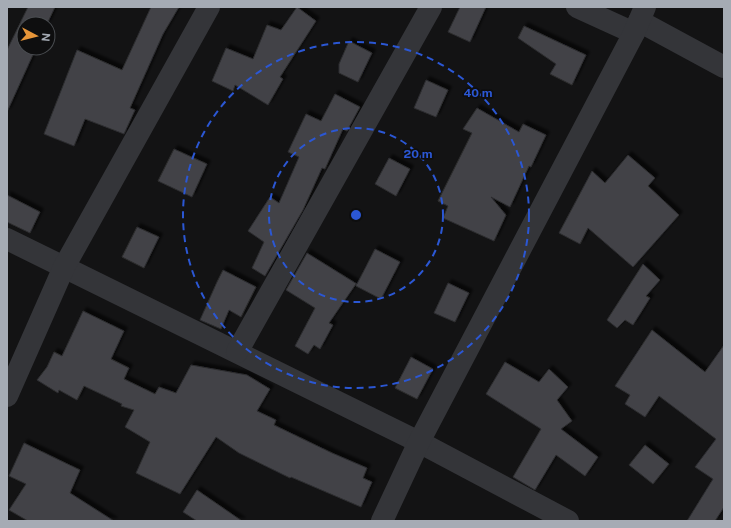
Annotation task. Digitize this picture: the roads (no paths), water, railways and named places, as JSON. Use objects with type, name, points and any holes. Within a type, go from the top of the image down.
[{"type":"street","points":[[7,396],[64,267],[209,7]]},
{"type":"street","points":[[237,352],[431,7]]},
{"type":"street","points":[[578,7],[640,20],[724,67]]},
{"type":"street","points":[[382,521],[419,442],[640,20]]},
{"type":"street","points":[[7,239],[419,442],[568,521]]}]
